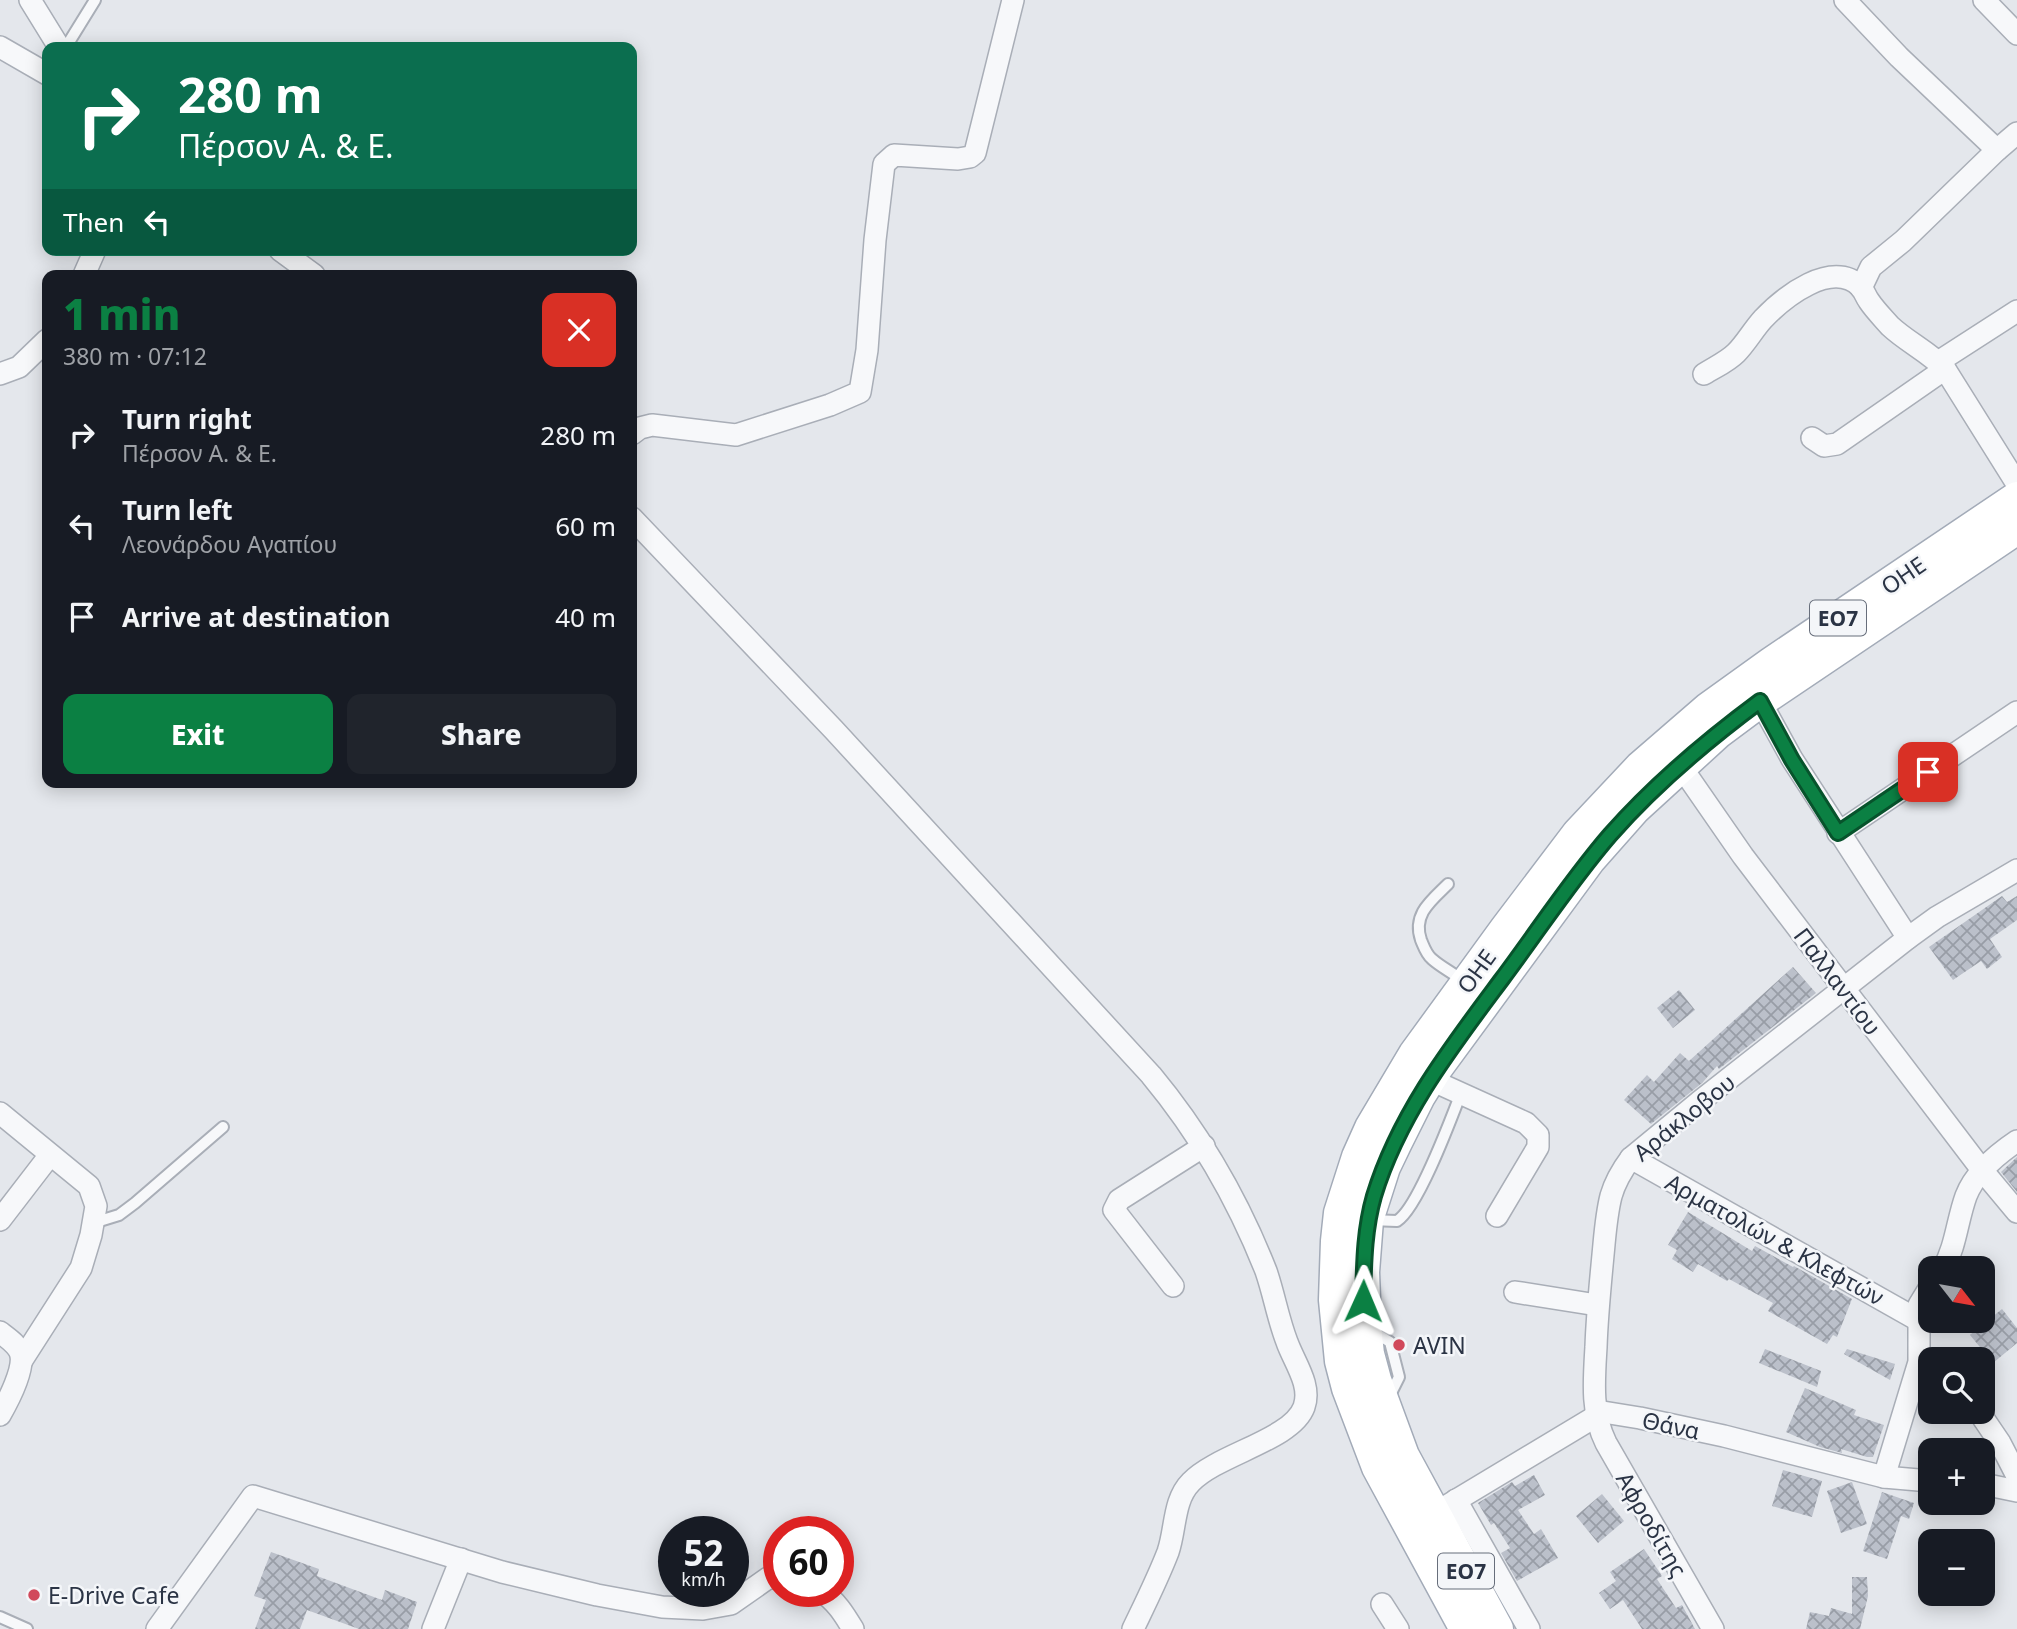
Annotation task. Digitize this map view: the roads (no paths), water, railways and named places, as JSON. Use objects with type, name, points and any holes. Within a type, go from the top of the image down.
[{"type":"main road","name":"ΟΗΕ","points":[[1497,1629],[1403,1456],[1368,1354],[1363,1272],[1367,1220],[1384,1167],[1429,1079],[1589,860],[1636,808],[1708,709],[2017,498]]},
{"type":"main road","name":"ΟΗΕ","points":[[1466,1629],[1434,1513],[1378,1467],[1348,1388],[1341,1361],[1335,1300],[1340,1213],[1358,1157],[1371,1128],[1408,1066],[1578,834],[1641,767],[1673,755],[1717,733],[1760,701],[2017,528]]},
{"type":"street","points":[[30,0],[56,42]]},
{"type":"street","points":[[637,430],[652,425],[736,435],[830,405],[860,392],[867,350],[884,164],[894,155],[958,159],[970,157],[975,153],[1013,0]]},
{"type":"street","points":[[1845,0],[1899,57],[1997,150]]},
{"type":"street","points":[[1984,0],[2017,34]]},
{"type":"street","points":[[0,47],[42,71]]},
{"type":"street","points":[[1861,288],[1871,267],[1903,242],[2017,133]]},
{"type":"street","points":[[288,256],[307,270]]},
{"type":"street","points":[[1704,373],[1736,353],[1761,321],[1790,295],[1820,279],[1831,276],[1843,278],[1861,288],[1891,326],[1942,366],[2017,484]]},
{"type":"street","points":[[1812,438],[1824,446],[1837,444],[2017,311]]},
{"type":"street","points":[[0,374],[19,367],[42,345]]},
{"type":"street","points":[[637,523],[834,730],[1131,1052],[1181,1112],[1204,1146],[1242,1217],[1266,1273],[1286,1339],[1304,1380],[1306,1400],[1301,1414],[1290,1425],[1213,1465],[1188,1485],[1178,1508],[1167,1553],[1133,1629]]},
{"type":"street","points":[[1760,701],[1792,760],[1908,939]]},
{"type":"street","points":[[1838,833],[2017,712]]},
{"type":"street","name":"Παλλαντίου","points":[[1673,755],[1743,856],[1982,1170],[2017,1212]]},
{"type":"street","name":"Αράκλοβου","points":[[1597,1416],[1594,1371],[1597,1305],[1607,1217],[1618,1177],[1631,1158],[1843,988],[1937,917],[2017,870]]},
{"type":"street","points":[[1429,1079],[1526,1123],[1538,1135],[1538,1147],[1497,1216]]},
{"type":"street","points":[[0,1113],[89,1186],[96,1206],[81,1268],[22,1360],[0,1415]]},
{"type":"street","points":[[1949,1256],[1966,1195],[1982,1170],[2017,1141]]},
{"type":"street","points":[[1173,1286],[1114,1210],[1119,1200],[1204,1146]]},
{"type":"street","points":[[0,1220],[50,1155]]},
{"type":"street","name":"Αρματολών & Κλεφτών","points":[[1631,1158],[1918,1320]]},
{"type":"street","points":[[1515,1292],[1597,1305]]},
{"type":"street","points":[[0,1332],[19,1350],[22,1360]]},
{"type":"street","points":[[1884,1477],[1918,1385]]},
{"type":"street","name":"Θάνα","points":[[1597,1416],[1609,1412],[1640,1418],[1724,1436],[1884,1477],[1918,1480]]},
{"type":"street","points":[[1529,1629],[1434,1513],[1597,1416]]},
{"type":"street","name":"Αφροδίτης","points":[[1597,1416],[1600,1431],[1610,1450],[1713,1629]]},
{"type":"street","points":[[1987,1424],[2017,1476]]},
{"type":"street","points":[[1995,1486],[2017,1490]]},
{"type":"street","points":[[156,1629],[253,1496],[502,1572],[662,1607],[703,1609],[731,1604],[763,1582]]},
{"type":"street","points":[[433,1629],[461,1559]]},
{"type":"street","points":[[1382,1604],[1398,1629]]},
{"type":"street","points":[[838,1607],[853,1629]]},
{"type":"lane","points":[[69,42],[95,0]]},
{"type":"lane","points":[[1448,884],[1427,904],[1420,917],[1419,934],[1430,958],[1466,984]]},
{"type":"lane","points":[[1367,1220],[1397,1221],[1408,1211],[1445,1135],[1461,1093]]},
{"type":"lane","points":[[93,1223],[119,1214],[135,1203],[223,1127]]},
{"type":"lane","points":[[0,1617],[27,1629]]},
{"type":"place","name":"AVIN","points":[[1399,1345]]},
{"type":"place","name":"E-Drive Cafe","points":[[34,1595]]}]
